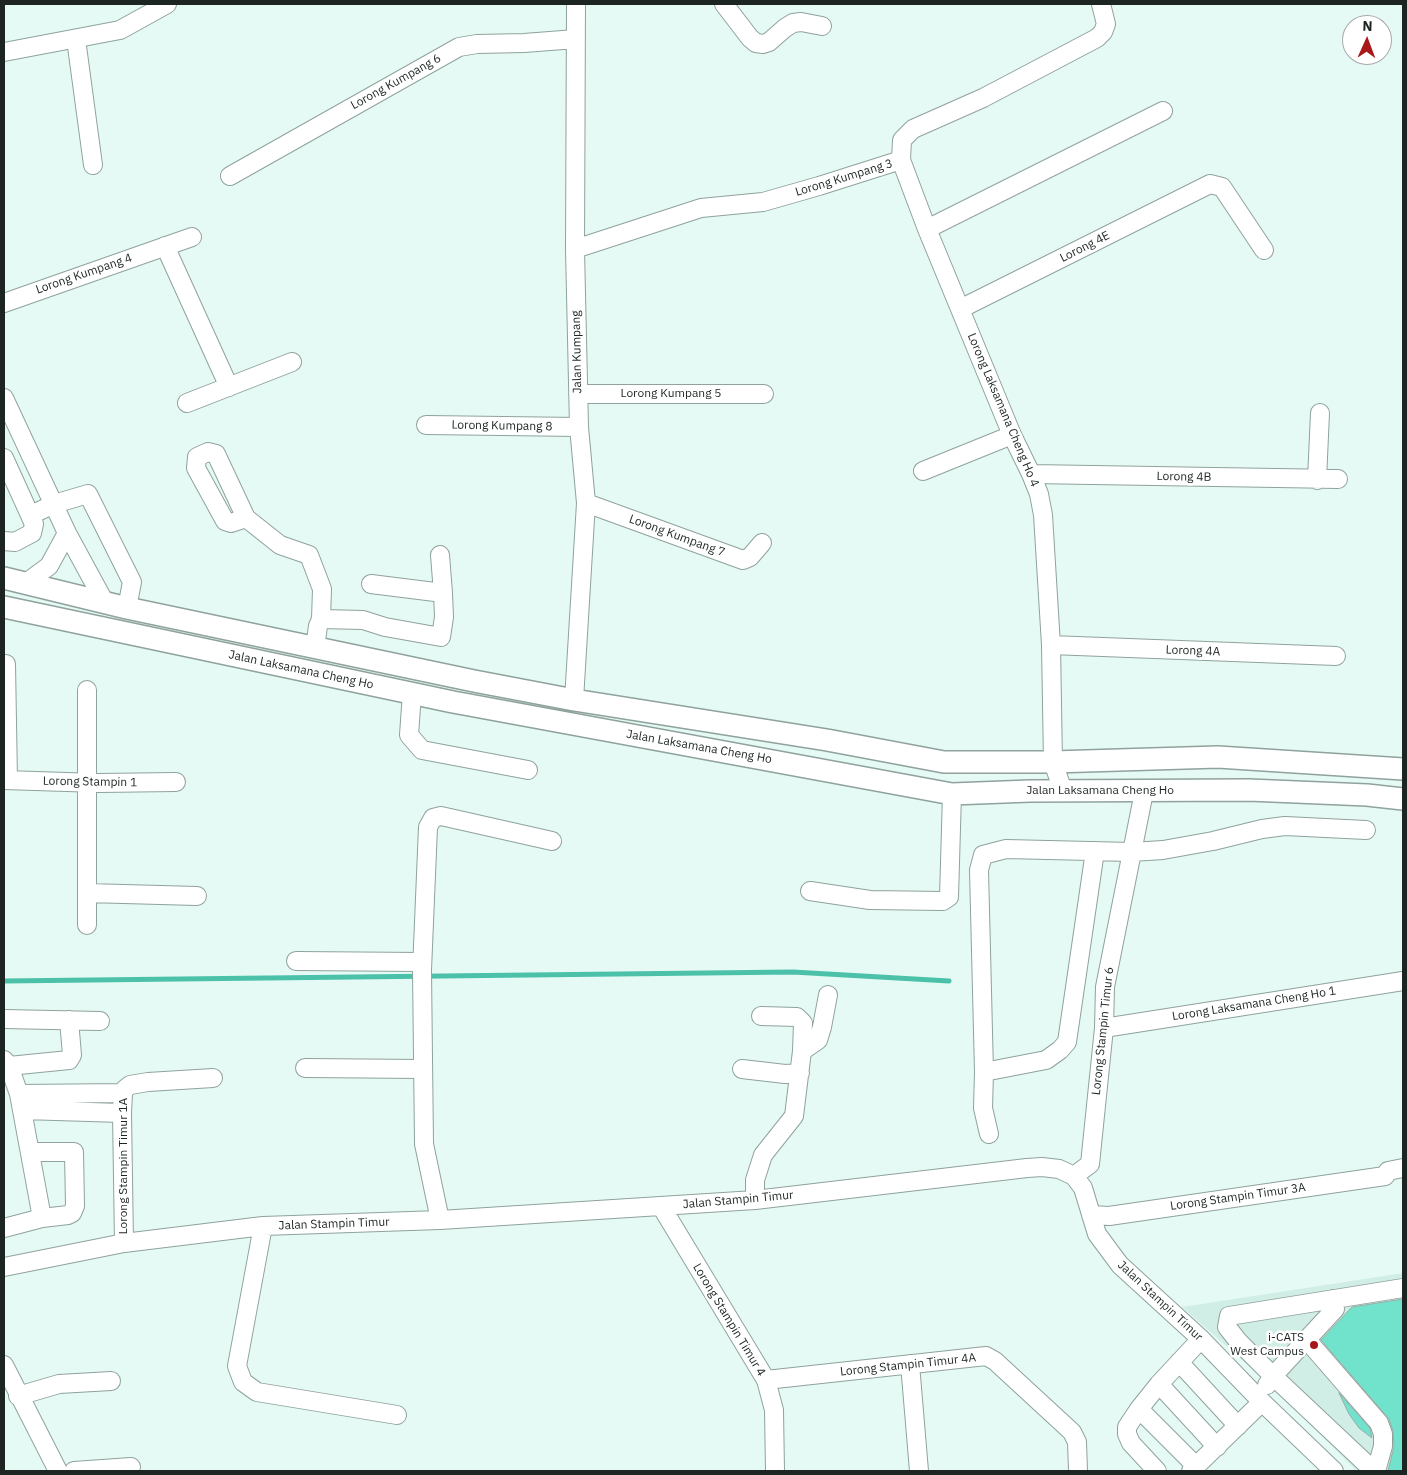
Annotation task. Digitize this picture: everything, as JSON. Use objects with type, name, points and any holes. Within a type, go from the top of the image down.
[{"type":"main road","name":"Jalan Laksamana Cheng Ho","points":[[4,578],[126,608],[474,682],[574,700],[827,740],[944,762],[1053,762],[1218,757],[1403,769]]},
{"type":"main road","name":"Jalan Laksamana Cheng Ho","points":[[4,607],[412,693],[952,794],[1063,791],[1249,790],[1367,795],[1403,799]]},
{"type":"street","points":[[4,52],[120,30],[167,4]]},
{"type":"street","name":"Jalan Kumpang","points":[[574,700],[586,504],[579,427],[575,249],[576,4]]},
{"type":"street","points":[[724,4],[756,43],[763,44],[769,42],[793,23],[801,22],[822,26]]},
{"type":"street","name":"Lorong Kumpang 3","points":[[575,249],[701,208],[764,202],[901,160],[902,140],[913,129],[983,98],[1097,38],[1103,32],[1106,24],[1101,4]]},
{"type":"street","points":[[76,38],[94,165]]},
{"type":"street","name":"Lorong Kumpang 6","points":[[230,176],[459,47],[477,44],[576,40]]},
{"type":"street","points":[[927,229],[1163,111]]},
{"type":"street","name":"Lorong Laksamana Cheng Ho 4","points":[[901,160],[960,310],[1012,435],[1039,494],[1043,515],[1051,645],[1053,762],[1063,791]]},
{"type":"street","name":"Lorong 4E","points":[[960,310],[1210,184],[1222,187],[1264,250]]},
{"type":"street","name":"Lorong Kumpang 4","points":[[4,303],[192,237]]},
{"type":"street","points":[[165,246],[229,387]]},
{"type":"street","points":[[186,404],[292,362]]},
{"type":"street","name":"Lorong Kumpang 5","points":[[578,394],[764,394]]},
{"type":"street","points":[[4,398],[67,533],[104,603]]},
{"type":"street","points":[[1317,480],[1320,413]]},
{"type":"street","name":"Lorong Kumpang 8","points":[[426,425],[579,427]]},
{"type":"street","points":[[922,471],[1012,435]]},
{"type":"street","points":[[4,458],[34,524],[32,533],[15,542],[4,541]]},
{"type":"street","name":"Lorong 4B","points":[[1031,474],[1338,479]]},
{"type":"street","points":[[30,514],[54,504],[88,494],[132,582],[126,608]]},
{"type":"street","name":"Lorong Kumpang 7","points":[[586,504],[743,560],[750,557],[762,543]]},
{"type":"street","points":[[246,518],[280,544],[309,556],[322,589],[321,619],[318,626],[315,648]]},
{"type":"street","points":[[26,583],[49,566],[67,533]]},
{"type":"street","points":[[321,619],[363,620],[386,627],[441,637],[444,617],[444,593],[440,555]]},
{"type":"street","points":[[371,584],[444,593]]},
{"type":"street","name":"Lorong 4A","points":[[1051,645],[1336,656]]},
{"type":"street","points":[[6,664],[6,780]]},
{"type":"street","points":[[87,690],[87,925]]},
{"type":"street","points":[[412,693],[409,735],[422,750],[528,770]]},
{"type":"street","name":"Lorong Stampin 1","points":[[6,780],[86,783],[176,782]]},
{"type":"street","name":"Lorong Stampin Timur 6","points":[[1074,1176],[1090,1164],[1104,1028],[1105,987],[1144,792]]},
{"type":"street","points":[[810,891],[870,900],[943,901],[949,897],[952,794]]},
{"type":"street","points":[[440,1220],[424,1144],[422,966],[428,827],[433,818],[442,816],[552,841]]},
{"type":"street","points":[[989,1134],[984,1108],[979,870],[983,854],[1006,849],[1132,852],[1162,850],[1285,826],[1366,830]]},
{"type":"street","points":[[984,1072],[1046,1060],[1060,1050],[1067,1042],[1095,851]]},
{"type":"street","points":[[87,893],[196,896]]},
{"type":"street","points":[[296,961],[422,966]]},
{"type":"street","name":"Lorong Laksamana Cheng Ho 1","points":[[1104,1028],[1403,981]]},
{"type":"street","points":[[802,1051],[818,1040],[828,995]]},
{"type":"street","points":[[755,1200],[755,1180],[763,1155],[794,1116],[800,1073],[803,1023],[797,1017],[761,1016]]},
{"type":"street","points":[[4,1019],[100,1021]]},
{"type":"street","points":[[42,1218],[21,1102],[6,1063],[69,1060],[72,1055],[69,1020]]},
{"type":"street","points":[[305,1068],[423,1069]]},
{"type":"street","points":[[742,1069],[785,1074],[800,1073]]},
{"type":"street","name":"Lorong Stampin Timur 1A","points":[[124,1243],[122,1113],[124,1089],[130,1085],[148,1082],[213,1078]]},
{"type":"street","points":[[21,1102],[123,1093]]},
{"type":"street","points":[[21,1102],[122,1113]]},
{"type":"street","points":[[4,1228],[42,1218],[68,1215],[72,1213],[75,1206],[75,1154],[72,1150],[31,1152]]},
{"type":"street","name":"Jalan Stampin Timur","points":[[4,1267],[124,1243],[263,1226],[440,1220],[755,1200],[1027,1168],[1059,1169],[1074,1176],[1083,1188],[1097,1234],[1120,1265],[1201,1339],[1260,1400],[1334,1471]]},
{"type":"street","points":[[1403,1168],[1388,1171],[1385,1176],[1389,1180],[1403,1178]]},
{"type":"street","name":"Lorong Stampin Timur 3A","points":[[1092,1215],[1109,1216],[1385,1176]]},
{"type":"street","name":"Lorong Stampin Timur 4","points":[[660,1206],[766,1380],[774,1410],[775,1471]]},
{"type":"street","points":[[263,1226],[237,1366],[244,1382],[257,1392],[397,1414]]},
{"type":"street","points":[[1306,1340],[1379,1423],[1383,1434],[1383,1446],[1375,1471],[1272,1376],[1227,1327],[1230,1316],[1403,1288]]},
{"type":"street","points":[[1139,1409],[1193,1469],[1238,1426],[1260,1400],[1272,1376],[1335,1309],[1333,1299]]},
{"type":"street","points":[[1157,1471],[1131,1442],[1127,1434],[1127,1427],[1159,1384],[1201,1339]]},
{"type":"street","name":"Lorong Stampin Timur 4A","points":[[766,1380],[986,1356],[995,1361],[1072,1432],[1077,1442],[1078,1471]]},
{"type":"street","points":[[1179,1362],[1238,1426]]},
{"type":"street","points":[[910,1364],[919,1471]]},
{"type":"street","points":[[4,1365],[18,1396],[58,1471]]},
{"type":"street","points":[[18,1396],[58,1384],[111,1381]]},
{"type":"street","points":[[1159,1384],[1217,1447]]},
{"type":"street","points":[[74,1471],[131,1467]]},
{"type":"shaded area","name":"i-CATS West Campus","points":[[1403,1273],[1403,1471],[1357,1471],[1268,1383],[1182,1307]]},
{"type":"building","points":[[1403,1299],[1403,1471],[1388,1471],[1394,1446],[1393,1431],[1389,1419],[1321,1340],[1352,1307]]},
{"type":"building","points":[[1339,1393],[1370,1428],[1372,1438],[1359,1428],[1349,1414]]},
{"type":"waterway","points":[[4,981],[793,972],[949,981]]},
{"type":"place","name":"i-CATS West Campus","points":[[1314,1345]]}]
